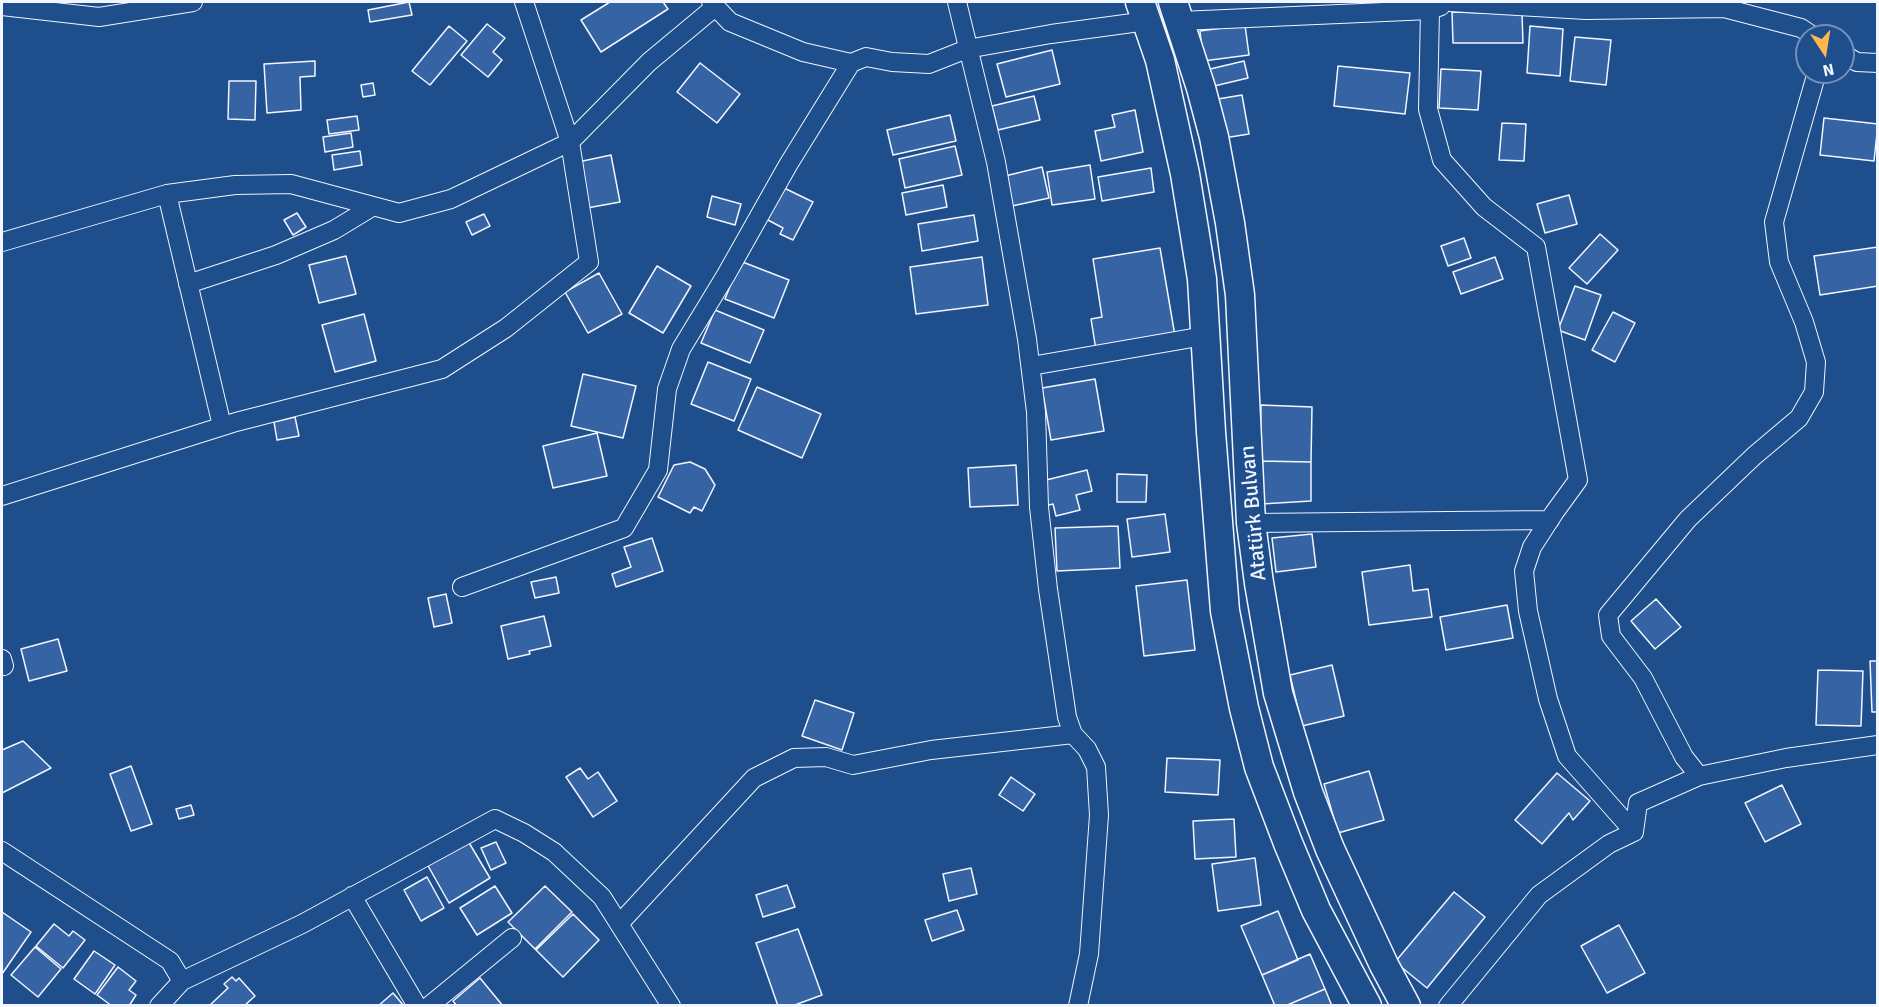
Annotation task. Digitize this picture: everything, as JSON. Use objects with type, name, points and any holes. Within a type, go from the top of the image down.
[{"type":"highway","points":[[1143,11],[1177,11]]},
{"type":"highway","name":"Atatürk Bulvarı","points":[[1143,11],[1160,60],[1187,185],[1202,279],[1204,336],[1225,610],[1244,708],[1259,767],[1288,843],[1316,910],[1368,1005]]},
{"type":"highway","name":"Atatürk Bulvarı","points":[[1177,11],[1214,136],[1230,223],[1240,295],[1251,523],[1274,672],[1295,752],[1329,849],[1384,965],[1406,1005]]},
{"type":"street","points":[[2,6],[99,17],[193,2]]},
{"type":"street","points":[[2,496],[222,426],[442,369],[506,328],[589,262],[570,142],[524,2]]},
{"type":"street","points":[[957,2],[996,162],[1030,366],[1036,412],[1039,507],[1066,717],[1073,735],[1088,749],[1096,767],[1099,815],[1089,954],[1078,1005]]},
{"type":"street","points":[[1177,11],[1430,10],[1451,2],[1586,10],[1724,8],[1795,26]]},
{"type":"street","points":[[2,242],[167,194],[235,185],[291,184],[399,213],[451,199],[570,142],[649,62],[713,4],[730,22],[750,31],[802,52],[851,63],[866,57],[892,62],[929,64],[967,49],[1051,34],[1143,11]]},
{"type":"street","points":[[1430,10],[1428,110],[1442,160],[1484,207],[1536,247],[1578,480],[1532,548],[1524,571],[1526,603],[1548,699],[1567,756],[1634,832]]},
{"type":"street","points":[[1855,61],[1878,63]]},
{"type":"street","points":[[462,587],[624,528],[658,470],[667,389],[681,349],[788,165],[851,63]]},
{"type":"street","points":[[1700,776],[1684,757],[1643,678],[1611,636],[1608,615],[1688,519],[1754,456],[1799,418],[1814,392],[1816,363],[1804,322],[1779,262],[1774,222],[1813,84]]},
{"type":"street","points":[[167,194],[222,426]]},
{"type":"street","points":[[188,284],[276,255],[334,230],[372,207]]},
{"type":"street","points":[[1030,366],[1204,336]]},
{"type":"street","points":[[1251,523],[1550,520]]},
{"type":"street","points":[[619,924],[754,778],[794,758],[826,757],[854,765],[931,750],[1073,735]]},
{"type":"street","points":[[1634,832],[1638,803],[1700,776],[1786,759],[1878,745]]},
{"type":"street","points":[[159,1005],[182,981],[302,924],[495,819],[524,833],[554,852],[602,897],[671,1005]]},
{"type":"street","points":[[1448,1005],[1539,895],[1609,844],[1634,832]]},
{"type":"street","points":[[2,851],[170,961],[182,981]]},
{"type":"street","points":[[352,896],[417,1005]]},
{"type":"street","points":[[429,1005],[512,938]]},
{"type":"building","points":[[409,2],[412,15],[370,22],[368,10]]},
{"type":"building","points":[[610,2],[663,2],[668,9],[601,52],[581,20]]},
{"type":"building","points":[[1452,12],[1522,14],[1523,43],[1453,43]]},
{"type":"building","points":[[487,24],[505,38],[493,52],[502,60],[488,77],[461,55]]},
{"type":"building","points":[[1245,25],[1249,55],[1203,61],[1200,31]]},
{"type":"building","points":[[449,26],[467,41],[430,85],[412,71]]},
{"type":"building","points":[[1530,26],[1563,29],[1560,76],[1527,73]]},
{"type":"building","points":[[1575,37],[1611,40],[1606,85],[1570,81]]},
{"type":"building","points":[[1052,50],[1060,84],[1006,97],[997,64]]},
{"type":"building","points":[[315,61],[315,76],[300,77],[301,110],[267,113],[264,64]]},
{"type":"building","points":[[1244,61],[1248,78],[1210,87],[1206,70]]},
{"type":"building","points":[[700,63],[740,94],[717,123],[677,92]]},
{"type":"building","points":[[1338,66],[1410,73],[1405,114],[1334,106]]},
{"type":"building","points":[[1441,69],[1481,71],[1478,110],[1439,108]]},
{"type":"building","points":[[229,81],[256,81],[255,120],[228,119]]},
{"type":"building","points":[[373,83],[375,95],[363,97],[361,85]]},
{"type":"building","points":[[1242,95],[1249,134],[1224,138],[1218,99]]},
{"type":"building","points":[[1034,96],[1040,120],[998,130],[992,106]]},
{"type":"building","points":[[1135,110],[1143,152],[1101,161],[1095,131],[1115,127],[1112,115]]},
{"type":"building","points":[[950,115],[956,141],[893,155],[887,130]]},
{"type":"building","points":[[357,116],[359,130],[329,134],[327,120]]},
{"type":"building","points":[[1824,118],[1878,124],[1874,161],[1820,155]]},
{"type":"building","points":[[1502,123],[1526,124],[1524,161],[1499,160]]},
{"type":"building","points":[[351,133],[353,147],[325,152],[323,137]]},
{"type":"building","points":[[955,146],[962,175],[905,188],[899,159]]},
{"type":"building","points":[[360,151],[362,165],[334,170],[332,155]]},
{"type":"building","points":[[611,155],[620,202],[587,208],[578,162]]},
{"type":"building","points":[[1090,165],[1095,199],[1052,205],[1047,172]]},
{"type":"building","points":[[1042,167],[1049,198],[1012,206],[1005,176]]},
{"type":"building","points":[[1151,168],[1154,192],[1102,201],[1098,177]]},
{"type":"building","points":[[943,185],[947,207],[906,215],[902,193]]},
{"type":"building","points":[[782,187],[813,202],[793,240],[780,234],[783,228],[766,219]]},
{"type":"building","points":[[1569,195],[1577,224],[1545,233],[1537,204]]},
{"type":"building","points":[[712,196],[741,204],[735,225],[707,217]]},
{"type":"building","points":[[297,213],[306,227],[293,235],[284,220]]},
{"type":"building","points":[[484,214],[490,226],[472,235],[466,222]]},
{"type":"building","points":[[974,215],[978,241],[922,251],[918,224]]},
{"type":"building","points":[[1600,234],[1618,250],[1587,284],[1569,268]]},
{"type":"building","points":[[1464,238],[1471,258],[1448,266],[1441,246]]},
{"type":"building","points":[[1878,247],[1878,286],[1820,295],[1814,256]]},
{"type":"building","points":[[1160,248],[1175,336],[1096,350],[1091,319],[1102,317],[1093,259]]},
{"type":"building","points":[[346,256],[356,294],[319,303],[309,265]]},
{"type":"building","points":[[982,257],[988,305],[916,314],[910,267]]},
{"type":"building","points":[[1495,257],[1503,279],[1461,294],[1453,272]]},
{"type":"building","points":[[740,261],[789,280],[774,318],[725,299]]},
{"type":"building","points":[[657,266],[691,286],[663,333],[629,313]]},
{"type":"building","points":[[599,273],[622,314],[588,333],[565,292]]},
{"type":"building","points":[[1575,286],[1601,295],[1585,340],[1558,330]]},
{"type":"building","points":[[715,310],[764,330],[750,363],[701,343]]},
{"type":"building","points":[[1613,312],[1635,323],[1615,362],[1592,350]]},
{"type":"building","points":[[364,314],[376,361],[335,372],[322,325]]},
{"type":"building","points":[[708,362],[751,379],[734,421],[691,404]]},
{"type":"building","points":[[583,374],[636,386],[623,438],[571,426]]},
{"type":"building","points":[[1095,379],[1104,431],[1051,440],[1042,388]]},
{"type":"building","points":[[757,387],[821,414],[802,458],[738,430]]},
{"type":"building","points":[[1261,405],[1312,407],[1311,462],[1260,461]]},
{"type":"building","points":[[295,417],[299,436],[277,440],[274,422]]},
{"type":"building","points":[[597,433],[607,476],[553,488],[543,446]]},
{"type":"building","points":[[1260,461],[1311,462],[1311,501],[1261,504]]},
{"type":"building","points":[[690,462],[705,469],[715,485],[702,511],[694,507],[690,513],[658,497],[674,465]]},
{"type":"building","points":[[1016,465],[1018,505],[970,507],[968,468]]},
{"type":"building","points":[[1087,470],[1092,491],[1076,495],[1080,510],[1056,516],[1053,504],[1045,506],[1038,482]]},
{"type":"building","points":[[1117,474],[1147,475],[1146,502],[1117,502]]},
{"type":"building","points":[[1165,514],[1170,552],[1132,557],[1127,519]]},
{"type":"building","points":[[1118,526],[1120,568],[1057,571],[1055,528]]},
{"type":"building","points":[[1312,534],[1316,567],[1276,572],[1272,538]]},
{"type":"building","points":[[652,538],[663,571],[616,587],[612,574],[631,567],[624,547]]},
{"type":"building","points":[[1410,565],[1413,591],[1428,589],[1432,617],[1369,625],[1362,572]]},
{"type":"building","points":[[556,577],[559,593],[535,598],[531,582]]},
{"type":"building","points":[[1187,580],[1195,650],[1144,656],[1136,586]]},
{"type":"building","points":[[446,594],[452,623],[434,627],[428,598]]},
{"type":"building","points":[[1656,599],[1681,627],[1655,649],[1631,621]]},
{"type":"building","points":[[1507,605],[1513,638],[1446,650],[1440,617]]},
{"type":"building","points":[[544,616],[551,646],[508,659],[501,626]]},
{"type":"building","points":[[58,639],[67,671],[29,681],[21,649]]},
{"type":"building","points":[[1870,661],[1878,661],[1878,712],[1872,712]]},
{"type":"building","points":[[1332,665],[1344,716],[1302,726],[1290,675]]},
{"type":"building","points":[[1818,670],[1863,671],[1861,726],[1816,725]]},
{"type":"building","points":[[815,700],[854,713],[842,750],[802,736]]},
{"type":"building","points":[[23,741],[51,768],[2,793],[2,750]]},
{"type":"building","points":[[1167,758],[1220,760],[1218,795],[1165,792]]},
{"type":"building","points":[[131,766],[152,824],[131,831],[110,774]]},
{"type":"building","points":[[580,768],[588,779],[598,772],[617,801],[593,817],[566,777]]},
{"type":"building","points":[[1369,771],[1384,820],[1338,833],[1324,784]]},
{"type":"building","points":[[1557,773],[1590,801],[1573,820],[1569,813],[1542,844],[1515,820]]},
{"type":"building","points":[[1011,777],[1035,794],[1023,811],[999,795]]},
{"type":"building","points":[[1782,785],[1801,824],[1765,842],[1745,803]]},
{"type":"building","points":[[191,805],[194,815],[179,819],[176,809]]},
{"type":"building","points":[[1234,819],[1236,857],[1195,859],[1193,821]]},
{"type":"building","points":[[468,841],[490,878],[449,903],[427,864]]},
{"type":"building","points":[[496,842],[506,863],[491,870],[481,848]]},
{"type":"building","points":[[1255,858],[1261,905],[1218,911],[1212,864]]},
{"type":"building","points":[[971,868],[977,894],[949,901],[943,874]]},
{"type":"building","points":[[427,877],[444,908],[421,921],[404,890]]},
{"type":"building","points":[[787,885],[795,907],[763,917],[756,895]]},
{"type":"building","points":[[495,886],[512,913],[477,935],[460,908]]},
{"type":"building","points":[[545,886],[572,912],[535,949],[508,922]]},
{"type":"building","points":[[1454,892],[1485,917],[1427,988],[1395,962]]},
{"type":"building","points":[[957,910],[964,930],[932,941],[925,920]]},
{"type":"building","points":[[1278,911],[1298,960],[1262,975],[1241,926]]},
{"type":"building","points":[[2,912],[31,932],[2,974]]},
{"type":"building","points":[[573,914],[599,940],[563,977],[536,950]]},
{"type":"building","points":[[54,924],[69,936],[73,931],[85,940],[63,968],[36,946]]},
{"type":"building","points":[[1619,925],[1645,973],[1607,993],[1581,946]]},
{"type":"building","points":[[798,929],[822,995],[792,1006],[778,1006],[756,943]]},
{"type":"building","points":[[35,947],[61,969],[38,997],[11,975]]},
{"type":"building","points":[[94,951],[115,965],[95,994],[74,979]]},
{"type":"building","points":[[1310,954],[1325,989],[1285,1006],[1275,1006],[1262,975]]},
{"type":"building","points":[[118,967],[136,981],[129,990],[136,995],[129,1006],[112,1006],[97,995]]},
{"type":"building","points":[[232,977],[236,981],[239,978],[255,996],[244,1006],[209,1006],[228,988],[224,984]]},
{"type":"building","points":[[480,978],[503,1006],[457,1006],[453,1001]]},
{"type":"building","points":[[1325,989],[1332,1006],[1285,1006]]},
{"type":"building","points":[[393,993],[404,1006],[378,1006]]}]
